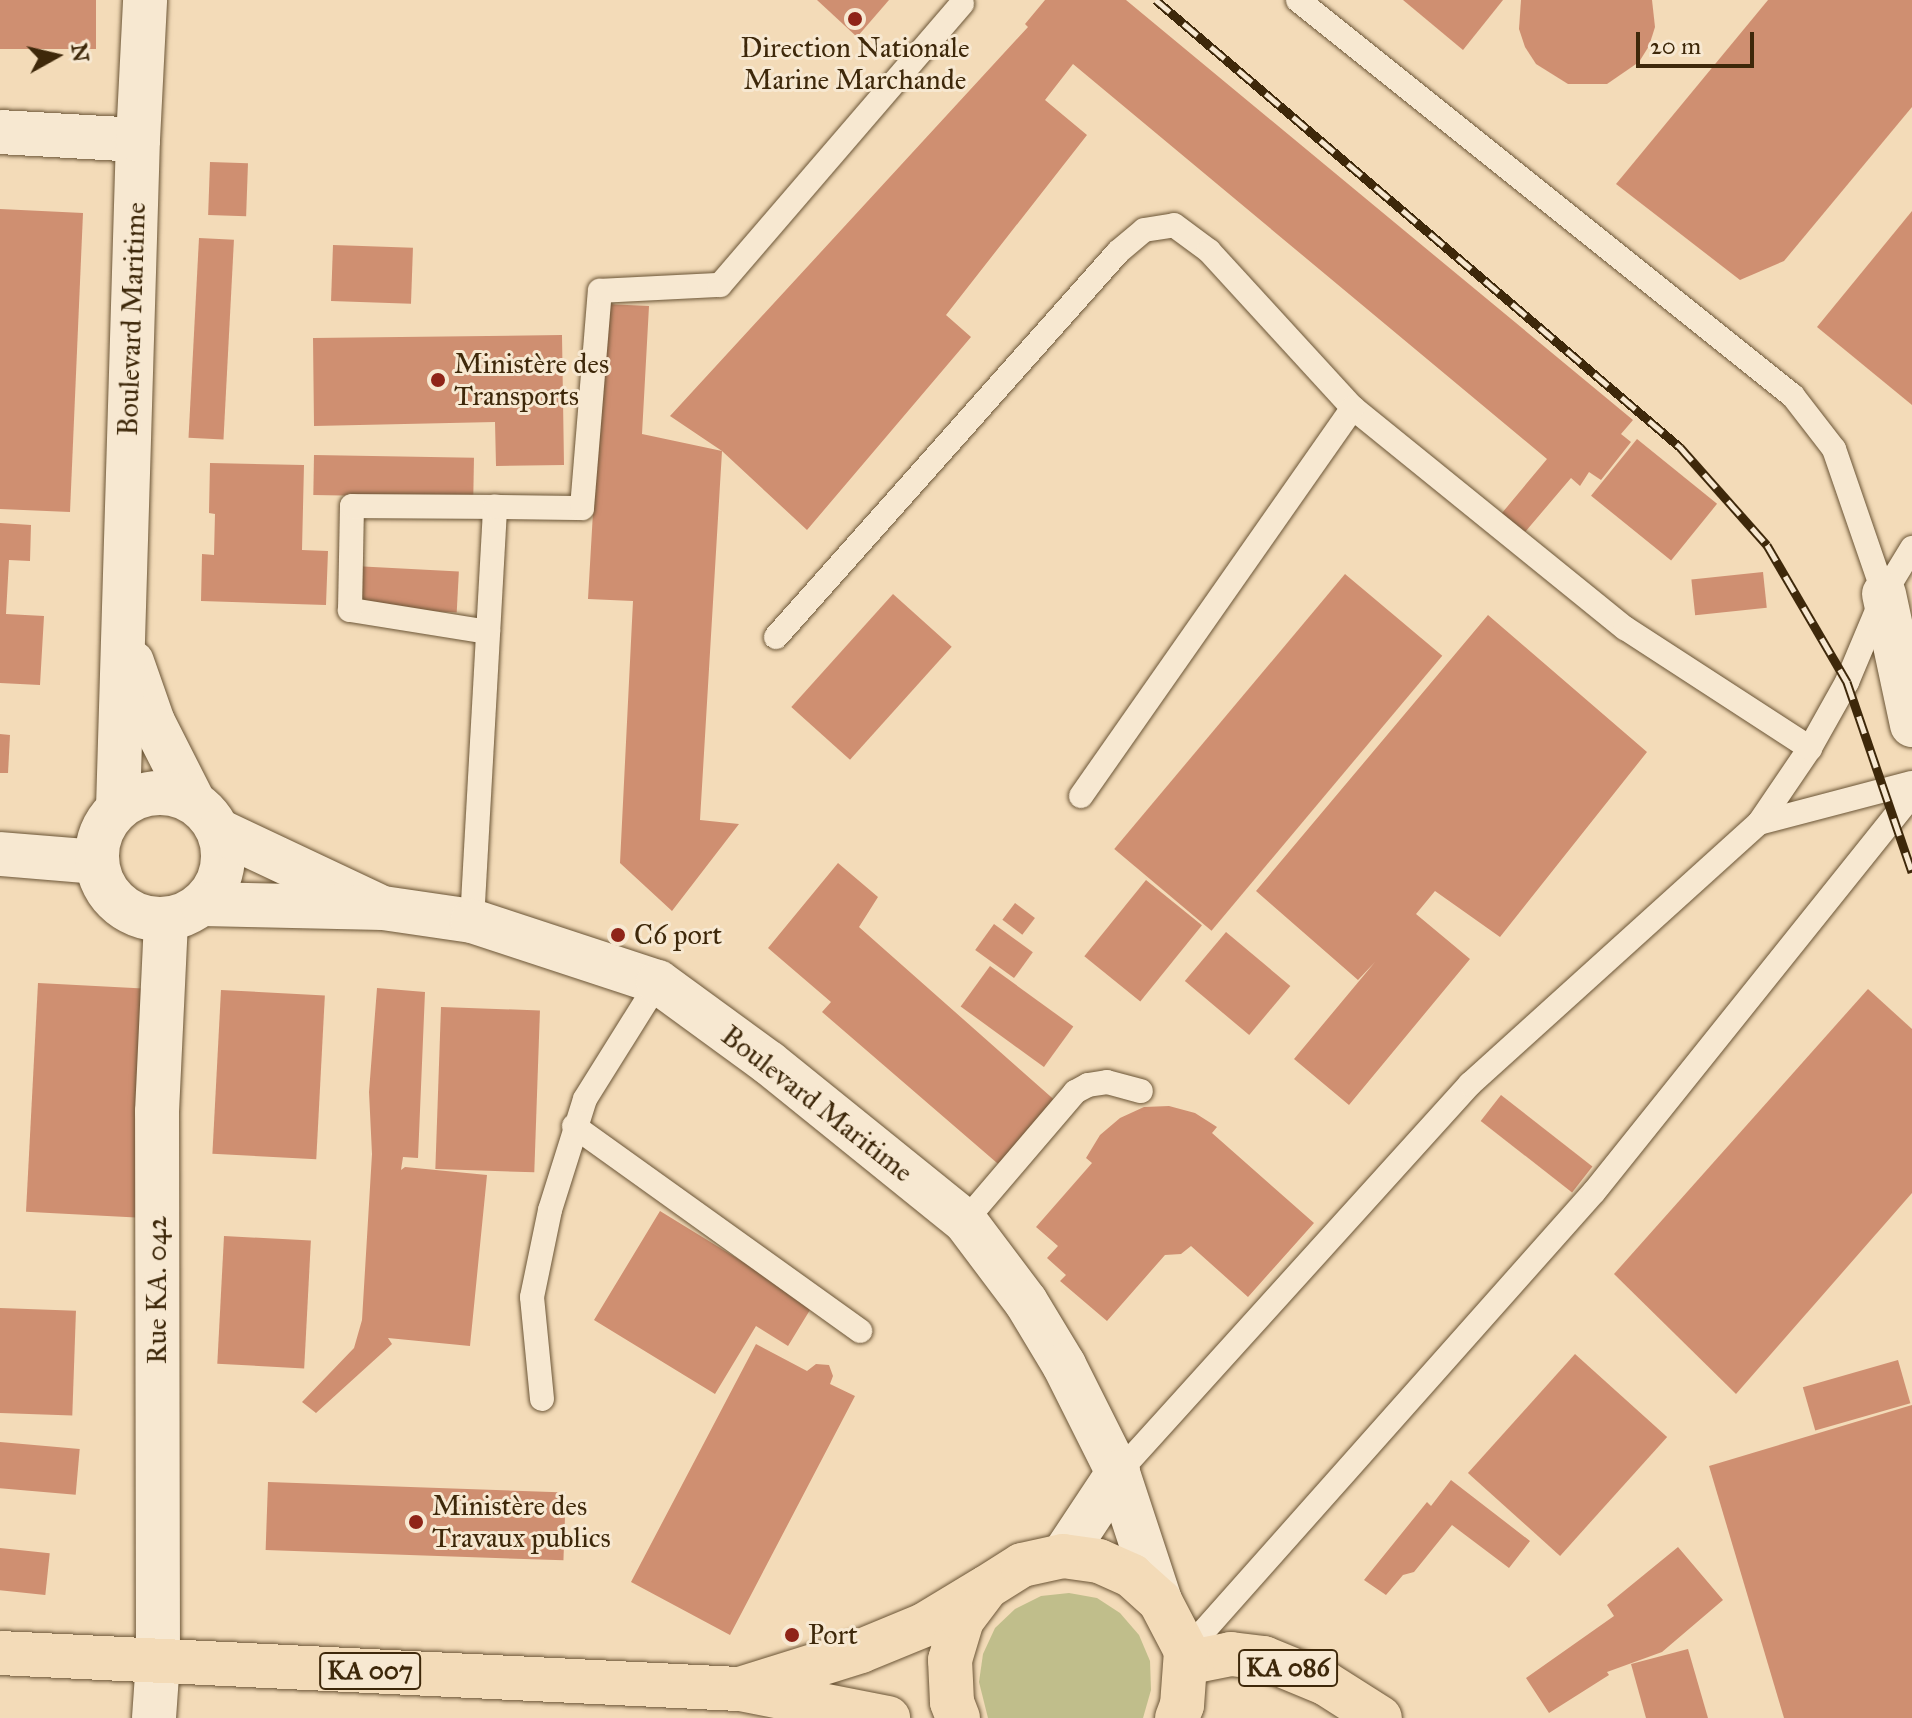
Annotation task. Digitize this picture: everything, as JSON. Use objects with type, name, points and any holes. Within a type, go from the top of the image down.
[{"type":"main road","points":[[958,1718],[952,1702],[950,1660],[962,1620],[987,1587],[1022,1565],[1063,1556],[1099,1561],[1132,1576],[1160,1601],[1186,1657],[1182,1705],[1177,1718]]},
{"type":"main road","name":"KA 007","points":[[740,1689],[861,1651],[911,1630],[987,1587]]},
{"type":"main road","name":"KA 007","points":[[0,1653],[740,1689],[888,1718]]},
{"type":"main road","name":"KA 086","points":[[1186,1657],[1231,1654],[1264,1658],[1325,1683],[1380,1718]]},
{"type":"street","name":"Boulevard Maritime","points":[[118,808],[145,0]]},
{"type":"street","points":[[0,132],[138,140]]},
{"type":"street","points":[[1884,594],[1912,725]]},
{"type":"street","name":"Boulevard Maritime","points":[[122,638],[153,722],[206,816],[383,908]]},
{"type":"street","points":[[155,792],[175,793],[206,816],[224,850],[223,870],[215,889],[184,912],[146,919],[120,905],[102,882],[97,862],[98,842],[105,823],[118,808],[135,797],[155,792]]},
{"type":"street","points":[[0,854],[97,862]]},
{"type":"street","name":"Boulevard Maritime","points":[[184,912],[383,908],[472,921],[658,982],[769,1063],[965,1221],[1026,1302],[1064,1365],[1118,1473],[1160,1601]]},
{"type":"street","name":"Rue KA. 042","points":[[154,1718],[158,1661],[157,1112],[184,912]]},
{"type":"street","points":[[1063,1556],[1118,1473]]},
{"type":"lane","points":[[1298,0],[1793,396],[1834,449],[1884,594]]},
{"type":"lane","points":[[488,632],[350,610],[352,506],[582,508],[600,291],[720,285],[962,4]]},
{"type":"lane","points":[[776,637],[1118,252],[1144,230],[1174,225],[1209,251],[1353,408],[1625,628],[1810,748]]},
{"type":"lane","points":[[1081,796],[1353,408]]},
{"type":"lane","points":[[472,921],[495,507]]},
{"type":"lane","points":[[1118,1473],[1470,1084],[1759,823],[1810,748],[1847,682],[1884,594],[1912,548]]},
{"type":"lane","points":[[1759,823],[1912,783]]},
{"type":"lane","points":[[1186,1657],[1594,1192],[1912,795]]},
{"type":"lane","points":[[542,1399],[532,1297],[550,1210],[585,1099],[658,982]]},
{"type":"lane","points":[[965,1221],[1075,1092],[1088,1085],[1107,1082],[1141,1091]]},
{"type":"lane","points":[[574,1126],[860,1331]]},
{"type":"shaded area","points":[[1069,1593],[1097,1598],[1120,1613],[1139,1635],[1150,1661],[1151,1690],[1143,1718],[988,1718],[979,1682],[983,1654],[995,1628],[1015,1609],[1041,1596]]},
{"type":"building","points":[[0,0],[96,0],[96,49],[0,49]]},
{"type":"building","name":"Direction Nationale Marine Marchande","points":[[817,0],[889,0],[857,37]]},
{"type":"building","points":[[1045,0],[1126,0],[1633,420],[1621,434],[1631,442],[1601,480],[1589,472],[1580,486],[1571,478],[1520,538],[1497,519],[1547,459],[1073,64],[1045,100],[1087,135],[946,315],[971,337],[807,530],[722,451],[670,416],[1028,27],[1025,24]]},
{"type":"building","points":[[1403,0],[1503,0],[1463,50]]},
{"type":"building","points":[[1521,0],[1652,0],[1655,27],[1649,46],[1639,62],[1607,84],[1568,84],[1536,64],[1525,47],[1519,29]]},
{"type":"building","points":[[1768,0],[1912,0],[1912,107],[1784,261],[1740,280],[1616,184]]},
{"type":"building","points":[[210,162],[248,163],[246,216],[208,215]]},
{"type":"building","points":[[0,209],[83,213],[70,512],[0,509]]},
{"type":"building","points":[[1912,211],[1912,405],[1817,327]]},
{"type":"building","points":[[199,238],[234,240],[223,440],[189,438]]},
{"type":"building","points":[[333,245],[413,248],[411,304],[331,301]]},
{"type":"building","points":[[605,304],[649,306],[642,434],[722,451],[700,820],[739,824],[672,911],[620,863],[633,601],[588,599]]},
{"type":"building","name":"Ministère des Transports","points":[[562,335],[564,465],[496,466],[495,422],[314,426],[313,338]]},
{"type":"building","points":[[1637,439],[1717,504],[1671,561],[1591,496]]},
{"type":"building","points":[[314,455],[474,458],[473,498],[313,495]]},
{"type":"building","points":[[210,463],[304,465],[302,550],[328,551],[326,605],[201,601],[202,554],[214,555],[215,514],[209,513]]},
{"type":"building","points":[[0,523],[31,525],[30,561],[9,560],[6,614],[44,616],[40,685],[0,683]]},
{"type":"building","points":[[354,566],[459,571],[457,612],[352,607]]},
{"type":"building","points":[[1763,572],[1767,608],[1695,615],[1691,580]]},
{"type":"building","points":[[1345,574],[1442,656],[1212,931],[1114,849]]},
{"type":"building","points":[[893,594],[952,647],[850,760],[791,707]]},
{"type":"building","points":[[1488,615],[1647,752],[1500,937],[1435,891],[1416,914],[1470,959],[1349,1105],[1294,1059],[1375,962],[1358,980],[1256,891]]},
{"type":"building","points":[[0,734],[10,735],[8,773],[0,773]]},
{"type":"building","points":[[838,863],[878,897],[859,927],[1059,1104],[1004,1169],[822,1012],[831,1002],[768,948]]},
{"type":"building","points":[[1146,880],[1202,925],[1140,1001],[1084,956]]},
{"type":"building","points":[[1015,903],[1035,918],[1022,935],[1002,920]]},
{"type":"building","points":[[994,924],[1033,952],[1014,978],[975,950]]},
{"type":"building","points":[[1226,932],[1290,986],[1249,1035],[1185,981]]},
{"type":"building","points":[[990,966],[1073,1027],[1044,1067],[961,1006]]},
{"type":"building","points":[[38,983],[148,989],[136,1217],[26,1212]]},
{"type":"building","points":[[377,988],[425,992],[418,1158],[403,1157],[401,1170],[405,1167],[487,1175],[470,1346],[388,1338],[392,1344],[316,1413],[302,1402],[354,1348],[362,1320],[372,1154],[369,1092]]},
{"type":"building","points":[[1868,989],[1912,1029],[1912,1193],[1736,1394],[1614,1274]]},
{"type":"building","points":[[221,990],[325,995],[316,1159],[212,1154]]},
{"type":"building","points":[[441,1007],[540,1010],[534,1172],[435,1169]]},
{"type":"building","points":[[1501,1095],[1592,1166],[1572,1192],[1481,1121]]},
{"type":"building","points":[[1169,1106],[1195,1113],[1217,1127],[1212,1133],[1314,1223],[1248,1297],[1191,1246],[1181,1254],[1165,1255],[1107,1321],[1060,1281],[1066,1275],[1047,1258],[1058,1246],[1036,1227],[1092,1163],[1086,1158],[1100,1135],[1120,1118],[1144,1107]]},
{"type":"building","points":[[660,1211],[813,1305],[788,1346],[756,1326],[715,1394],[594,1320]]},
{"type":"building","points":[[224,1236],[311,1241],[304,1368],[217,1364]]},
{"type":"building","points":[[0,1308],[76,1311],[72,1416],[0,1413]]},
{"type":"building","points":[[756,1344],[807,1371],[816,1364],[829,1365],[833,1376],[830,1384],[855,1396],[730,1635],[631,1582]]},
{"type":"building","points":[[1575,1354],[1667,1437],[1560,1556],[1468,1473]]},
{"type":"building","points":[[1898,1360],[1910,1403],[1815,1431],[1803,1387]]},
{"type":"building","points":[[1912,1405],[1912,1718],[1784,1718],[1709,1466]]},
{"type":"building","points":[[0,1442],[80,1449],[76,1495],[0,1488]]},
{"type":"building","points":[[1451,1480],[1530,1541],[1509,1568],[1452,1525],[1414,1572],[1403,1575],[1386,1595],[1364,1580],[1427,1502],[1431,1506]]},
{"type":"building","name":"Ministère des Travaux publics","points":[[268,1482],[566,1492],[563,1560],[266,1550]]},
{"type":"building","points":[[1678,1547],[1723,1600],[1662,1652],[1607,1672],[1609,1675],[1549,1713],[1526,1678],[1614,1616],[1607,1605]]},
{"type":"building","points":[[0,1548],[50,1553],[45,1595],[0,1590]]},
{"type":"building","points":[[1688,1649],[1708,1718],[1646,1718],[1631,1664]]},
{"type":"railway","points":[[1156,0],[1680,447],[1767,545],[1847,682],[1912,872]]},
{"type":"place","name":"Direction Nationale Marine Marchande","points":[[855,19]]},
{"type":"place","name":"Ministère des Transports","points":[[438,380]]},
{"type":"place","name":"C6 port","points":[[618,935]]},
{"type":"place","name":"Ministère des Travaux publics","points":[[416,1522]]},
{"type":"place","name":"Port","points":[[792,1635]]}]
